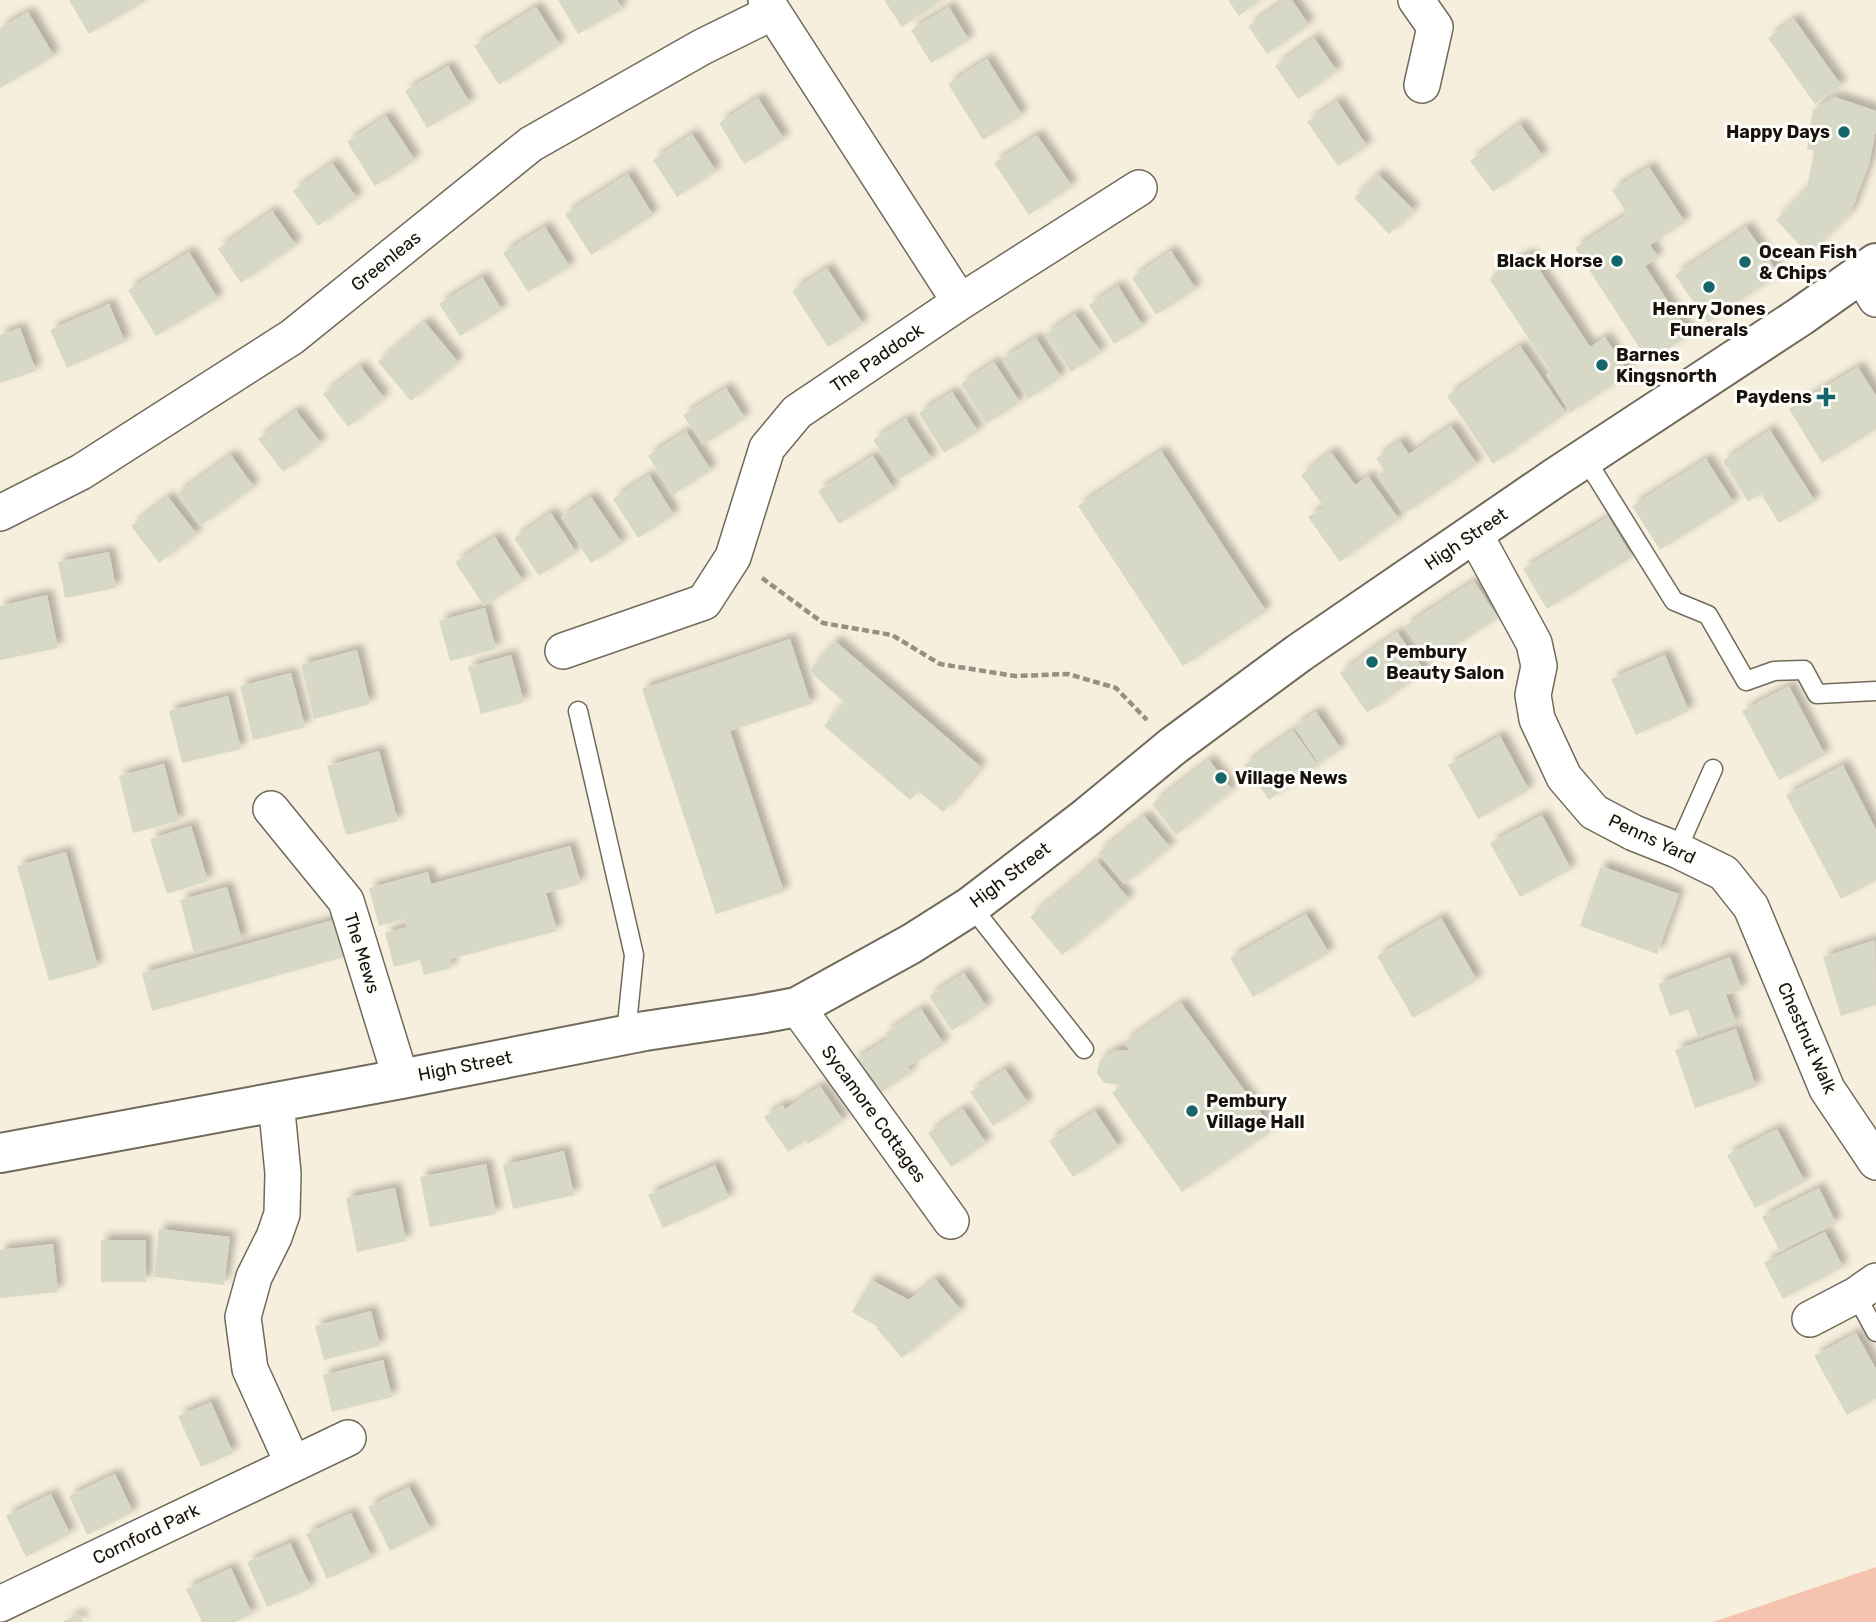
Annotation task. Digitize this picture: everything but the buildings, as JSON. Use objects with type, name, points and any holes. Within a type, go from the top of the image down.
[{"type":"street","points":[[1416,0],[1435,27],[1422,85]]},
{"type":"street","points":[[770,6],[960,302]]},
{"type":"street","name":"Greenleas","points":[[0,513],[81,472],[292,337],[531,144],[770,6]]},
{"type":"street","name":"The Paddock","points":[[563,651],[704,602],[733,557],[767,448],[797,412],[960,302],[1139,188]]},
{"type":"street","name":"High Street","points":[[0,1153],[401,1079],[626,1034],[797,1007],[911,944],[971,906],[1087,817],[1173,746],[1306,648],[1585,458],[1801,316],[1871,279]]},
{"type":"street","name":"Penns Yard","points":[[1474,534],[1534,643],[1539,666],[1533,695],[1537,719],[1564,777],[1594,811],[1634,833],[1724,873],[1751,907]]},
{"type":"street","name":"The Mews","points":[[271,809],[346,901],[401,1079]]},
{"type":"street","name":"Chestnut Walk","points":[[1751,907],[1827,1089],[1876,1162]]},
{"type":"street","name":"Sycamore Cottages","points":[[797,1007],[951,1221]]},
{"type":"street","points":[[276,1101],[283,1173],[282,1214],[254,1277],[243,1317],[250,1370],[293,1464]]},
{"type":"street","points":[[1810,1319],[1866,1288]]},
{"type":"street","name":"Cornford Park","points":[[0,1604],[348,1438]]},
{"type":"lane","points":[[1585,458],[1674,601],[1708,615],[1746,681],[1774,671],[1804,670],[1817,694],[1876,691]]},
{"type":"lane","points":[[578,711],[635,955],[626,1034]]},
{"type":"lane","points":[[1677,850],[1713,769]]},
{"type":"lane","points":[[971,906],[1084,1049]]},
{"type":"lane","points":[[1866,1288],[1876,1332]]},
{"type":"path","points":[[733,557],[823,623],[892,635],[940,664],[1016,676],[1068,674],[1116,688],[1173,746]]},
{"type":"shaded area","points":[[1876,1567],[1876,1622],[1713,1622],[1873,1568]]},
{"type":"place","name":"Happy Days","points":[[1844,132]]},
{"type":"place","name":"Black Horse","points":[[1617,261]]},
{"type":"place","name":"Ocean Fish & Chips","points":[[1745,262]]},
{"type":"place","name":"Henry Jones Funerals","points":[[1709,287]]},
{"type":"place","name":"Barnes Kingsnorth","points":[[1602,365]]},
{"type":"place","name":"Paydens","points":[[1826,397]]},
{"type":"place","name":"Pembury Beauty Salon","points":[[1372,662]]},
{"type":"place","name":"Village News","points":[[1221,778]]},
{"type":"place","name":"Pembury Village Hall","points":[[1192,1111]]}]
